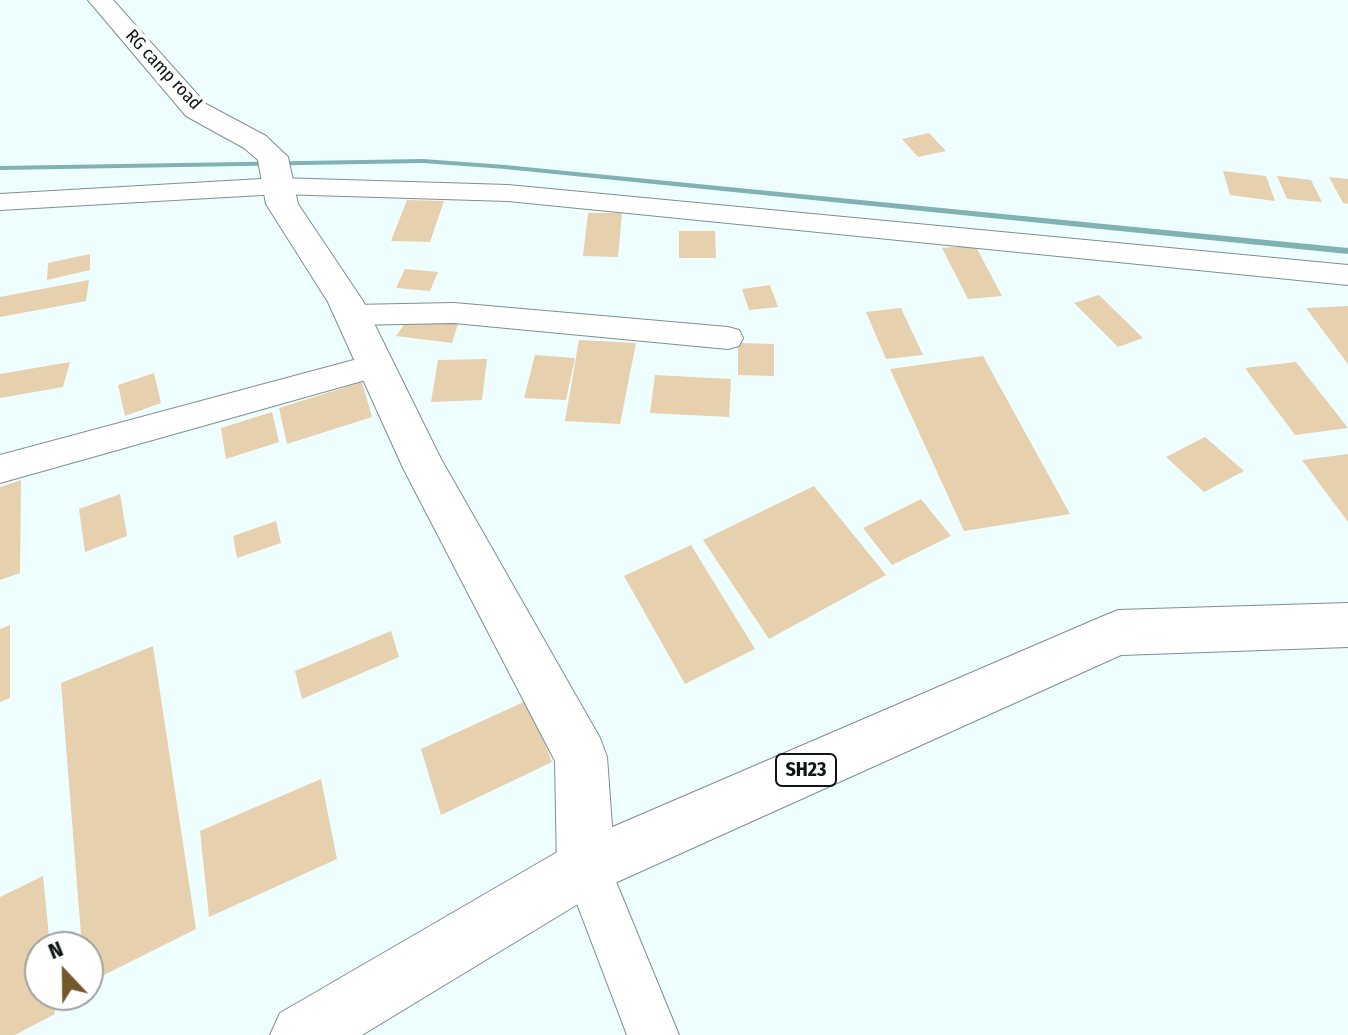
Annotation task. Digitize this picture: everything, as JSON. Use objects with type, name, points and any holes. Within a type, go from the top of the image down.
[{"type":"street","name":"RG camp road","points":[[100,0],[196,110],[255,142],[276,171]]},
{"type":"street","points":[[276,171],[282,204],[352,315],[424,468],[581,757],[586,867],[653,1035]]},
{"type":"street","points":[[0,203],[276,171],[1348,275]]},
{"type":"street","points":[[352,315],[454,313],[728,338]]},
{"type":"street","points":[[0,469],[376,366]]},
{"type":"street","name":"SH23","points":[[302,1035],[586,867],[1118,633],[1348,625]]},
{"type":"building","points":[[929,133],[946,151],[918,157],[902,139]]},
{"type":"building","points":[[1223,171],[1266,176],[1275,201],[1230,195]]},
{"type":"building","points":[[1277,176],[1311,180],[1322,202],[1287,199]]},
{"type":"building","points":[[1329,177],[1348,179],[1348,204],[1343,203]]},
{"type":"building","points":[[407,200],[444,201],[430,242],[391,241]]},
{"type":"building","points":[[588,213],[622,213],[618,257],[583,256]]},
{"type":"building","points":[[679,231],[715,231],[716,258],[679,258]]},
{"type":"building","points":[[975,245],[1002,296],[968,299],[942,248]]},
{"type":"building","points":[[90,254],[90,270],[47,280],[48,263]]},
{"type":"building","points":[[405,269],[438,272],[430,291],[396,288]]},
{"type":"building","points":[[89,280],[86,301],[0,317],[0,297]]},
{"type":"building","points":[[770,285],[778,307],[749,310],[742,289]]},
{"type":"building","points":[[1099,295],[1143,338],[1118,347],[1074,303]]},
{"type":"building","points":[[1348,306],[1348,364],[1306,308]]},
{"type":"building","points":[[901,308],[923,355],[886,359],[866,312]]},
{"type":"building","points":[[408,319],[458,324],[452,343],[396,336]]},
{"type":"building","points":[[579,340],[636,343],[620,424],[565,421]]},
{"type":"building","points":[[738,343],[774,344],[774,376],[738,375]]},
{"type":"building","points":[[535,355],[575,358],[566,400],[524,398]]},
{"type":"building","points":[[983,356],[1070,514],[964,531],[890,369]]},
{"type":"building","points":[[487,359],[482,400],[431,402],[438,360]]},
{"type":"building","points":[[70,362],[63,387],[0,398],[0,374]]},
{"type":"building","points":[[1296,362],[1348,428],[1295,435],[1245,368]]},
{"type":"building","points":[[154,373],[161,403],[125,416],[118,385]]},
{"type":"building","points":[[655,375],[731,379],[729,417],[650,413]]},
{"type":"building","points":[[362,382],[372,417],[287,444],[279,408]]},
{"type":"building","points":[[272,412],[279,442],[226,459],[221,428]]},
{"type":"building","points":[[1205,437],[1244,471],[1204,492],[1166,457]]},
{"type":"building","points":[[1348,454],[1348,522],[1302,460]]},
{"type":"building","points":[[21,480],[20,573],[0,580],[0,487]]},
{"type":"building","points":[[814,486],[886,575],[769,639],[703,540]]},
{"type":"building","points":[[120,494],[127,536],[85,552],[79,509]]},
{"type":"building","points":[[921,499],[951,536],[892,565],[863,528]]},
{"type":"building","points":[[276,521],[281,543],[237,558],[233,536]]},
{"type":"building","points":[[691,545],[755,649],[685,684],[624,576]]},
{"type":"building","points":[[10,625],[10,698],[0,702],[0,629]]},
{"type":"building","points":[[391,631],[399,657],[302,699],[295,671]]},
{"type":"building","points":[[153,646],[196,929],[104,975],[104,931],[81,931],[61,683]]},
{"type":"building","points":[[528,700],[552,762],[441,815],[421,749]]},
{"type":"building","points":[[321,779],[337,859],[209,917],[200,831]]},
{"type":"building","points":[[43,876],[48,931],[24,931],[24,1011],[55,1011],[55,1014],[15,1035],[0,1035],[0,897]]},
{"type":"waterway","points":[[0,168],[423,161],[1348,251]]}]
